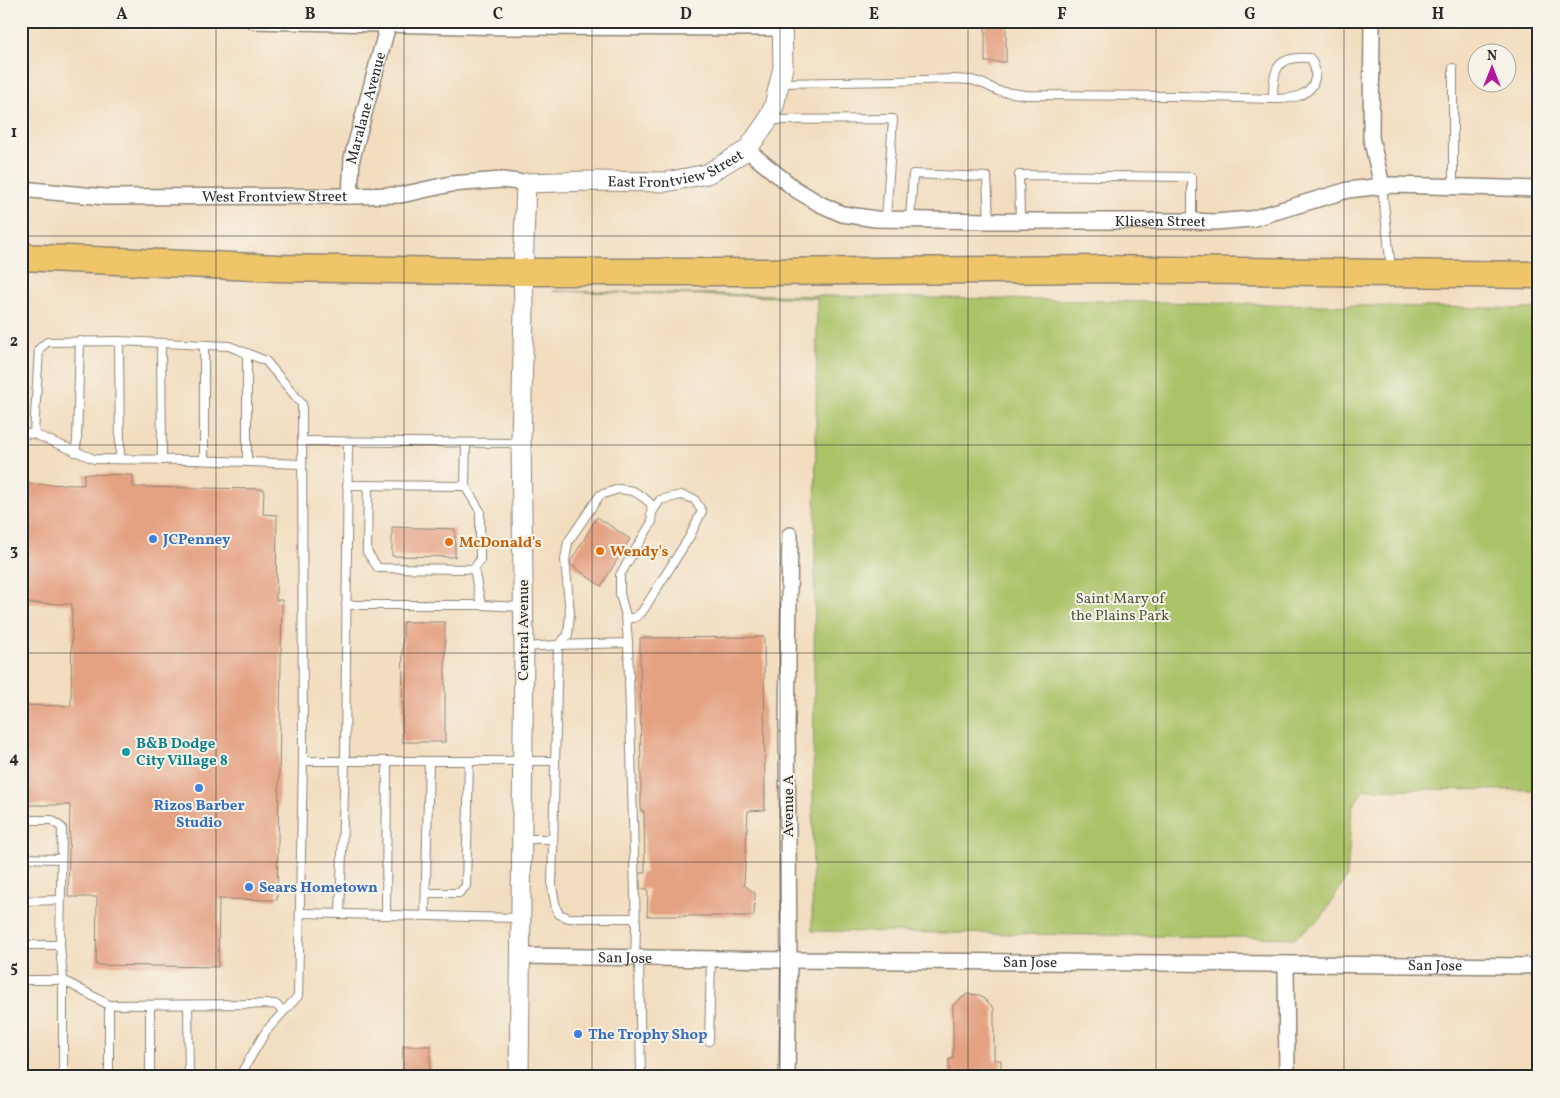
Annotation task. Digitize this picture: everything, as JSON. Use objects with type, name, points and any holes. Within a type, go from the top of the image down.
[{"type":"highway","points":[[21,257],[279,268],[523,272],[1102,269],[1539,275]]},
{"type":"street","points":[[254,21],[389,23],[508,28],[615,24],[782,24],[783,67],[780,83]]},
{"type":"street","points":[[1372,21],[1371,137],[1382,186]]},
{"type":"street","name":"Maralane Avenue","points":[[350,196],[352,158],[389,23]]},
{"type":"street","name":"East Frontview Street","points":[[526,183],[591,181],[666,182],[708,174],[747,150],[768,120],[780,83]]},
{"type":"street","name":"Kliesen Street","points":[[747,150],[795,189],[820,204],[842,214],[886,219],[1214,222],[1251,219],[1348,190],[1382,186],[1539,189]]},
{"type":"street","name":"West Frontview Street","points":[[21,189],[106,197],[401,196],[451,184],[502,180],[526,183]]},
{"type":"street","name":"Central Avenue","points":[[519,1077],[524,647],[521,443],[526,183]]},
{"type":"street","name":"Avenue A","points":[[787,1077],[789,960],[787,724],[790,535]]},
{"type":"street","name":"San Jose","points":[[521,956],[1539,966]]},
{"type":"street","points":[[1286,964],[1287,1077]]},
{"type":"lane","points":[[780,83],[952,79],[972,80],[998,91],[1026,94],[1273,99],[1292,98],[1303,95],[1312,85],[1315,78],[1315,65],[1310,58],[1295,57],[1283,62],[1276,70],[1273,82],[1273,99]]},
{"type":"lane","points":[[1453,68],[1453,187]]},
{"type":"lane","points":[[768,120],[893,118],[886,219]]},
{"type":"lane","points":[[910,219],[913,174],[987,177],[989,221]]},
{"type":"lane","points":[[1020,221],[1019,174],[1192,177],[1192,221]]},
{"type":"lane","points":[[1382,186],[1391,273]]},
{"type":"lane","points":[[75,452],[77,441],[80,341]]},
{"type":"lane","points":[[119,341],[120,459]]},
{"type":"lane","points":[[34,434],[39,349],[46,342],[119,341],[229,346],[266,360],[302,404],[303,761],[298,996],[266,1031],[239,1077]]},
{"type":"lane","points":[[161,343],[162,460]]},
{"type":"lane","points":[[204,345],[204,460]]},
{"type":"lane","points":[[247,353],[247,462]]},
{"type":"lane","points":[[21,433],[34,434],[94,459],[204,460],[302,464]]},
{"type":"lane","points":[[302,441],[521,443]]},
{"type":"lane","points":[[340,914],[345,761],[348,442]]},
{"type":"lane","points":[[466,443],[465,486],[480,511],[480,560],[474,569],[480,605]]},
{"type":"lane","points":[[347,485],[465,486]]},
{"type":"lane","points":[[368,485],[367,552],[378,568],[474,569]]},
{"type":"lane","points":[[635,918],[569,918],[559,914],[552,887],[558,645],[568,635],[570,613],[565,560],[568,542],[600,495],[619,489],[632,491],[651,504],[652,522],[620,575],[620,594],[626,618],[628,643],[641,1077]]},
{"type":"lane","points":[[626,618],[634,618],[642,612],[690,536],[702,511],[694,500],[681,495],[660,500],[651,514]]},
{"type":"lane","points":[[346,605],[480,605],[523,607]]},
{"type":"lane","points":[[524,647],[628,643]]},
{"type":"lane","points":[[303,761],[555,761]]},
{"type":"lane","points":[[386,915],[387,761]]},
{"type":"lane","points":[[425,916],[429,761]]},
{"type":"lane","points":[[426,893],[459,893],[466,886],[469,761]]},
{"type":"lane","points":[[21,820],[52,820],[62,828],[60,945],[63,980],[63,1077]]},
{"type":"lane","points":[[522,838],[553,839]]},
{"type":"lane","points":[[21,858],[61,859]]},
{"type":"lane","points":[[21,901],[61,900]]},
{"type":"lane","points":[[300,913],[521,918]]},
{"type":"lane","points":[[21,945],[60,945]]},
{"type":"lane","points":[[709,1041],[710,959]]},
{"type":"lane","points":[[21,980],[63,980],[109,1005],[276,1004],[284,1011]]},
{"type":"lane","points":[[109,1005],[109,1077]]},
{"type":"lane","points":[[150,1005],[150,1077]]},
{"type":"lane","points":[[188,1005],[189,1077]]},
{"type":"green space","name":"Saint Mary of the Plains Park","points":[[553,291],[1539,309],[1539,790],[1364,789],[1352,807],[1347,877],[1322,917],[1294,938],[812,931],[817,298]]},
{"type":"building","points":[[985,21],[1006,21],[1006,62],[985,62]]},
{"type":"building","points":[[84,474],[133,475],[133,487],[264,489],[263,514],[277,515],[276,600],[282,600],[277,900],[219,899],[218,967],[96,965],[97,897],[68,897],[70,805],[21,805],[21,705],[71,706],[72,604],[21,603],[21,484],[84,485]]},
{"type":"building","name":"Wendy's","points":[[597,517],[630,539],[601,586],[571,565],[571,561]]},
{"type":"building","points":[[392,527],[455,529],[455,557],[392,556]]},
{"type":"building","points":[[403,622],[445,622],[445,742],[402,742]]},
{"type":"building","points":[[764,637],[765,810],[748,811],[744,885],[755,893],[754,916],[647,916],[648,889],[640,889],[640,873],[645,873],[644,811],[641,811],[640,638]]},
{"type":"building","points":[[967,994],[980,995],[994,1008],[994,1060],[1001,1060],[1001,1077],[949,1077],[949,1059],[953,1059],[953,1005]]},
{"type":"building","points":[[403,1046],[430,1046],[430,1077],[403,1077]]},
{"type":"place","name":"JCPenney","points":[[153,539]]},
{"type":"place","name":"McDonald's","points":[[449,542]]},
{"type":"place","name":"Wendy's","points":[[600,551]]},
{"type":"place","name":"B&B Dodge City Village 8","points":[[126,752]]},
{"type":"place","name":"Rizos Barber Studio","points":[[199,788]]},
{"type":"place","name":"Sears Hometown","points":[[249,887]]},
{"type":"place","name":"The Trophy Shop","points":[[578,1034]]}]
